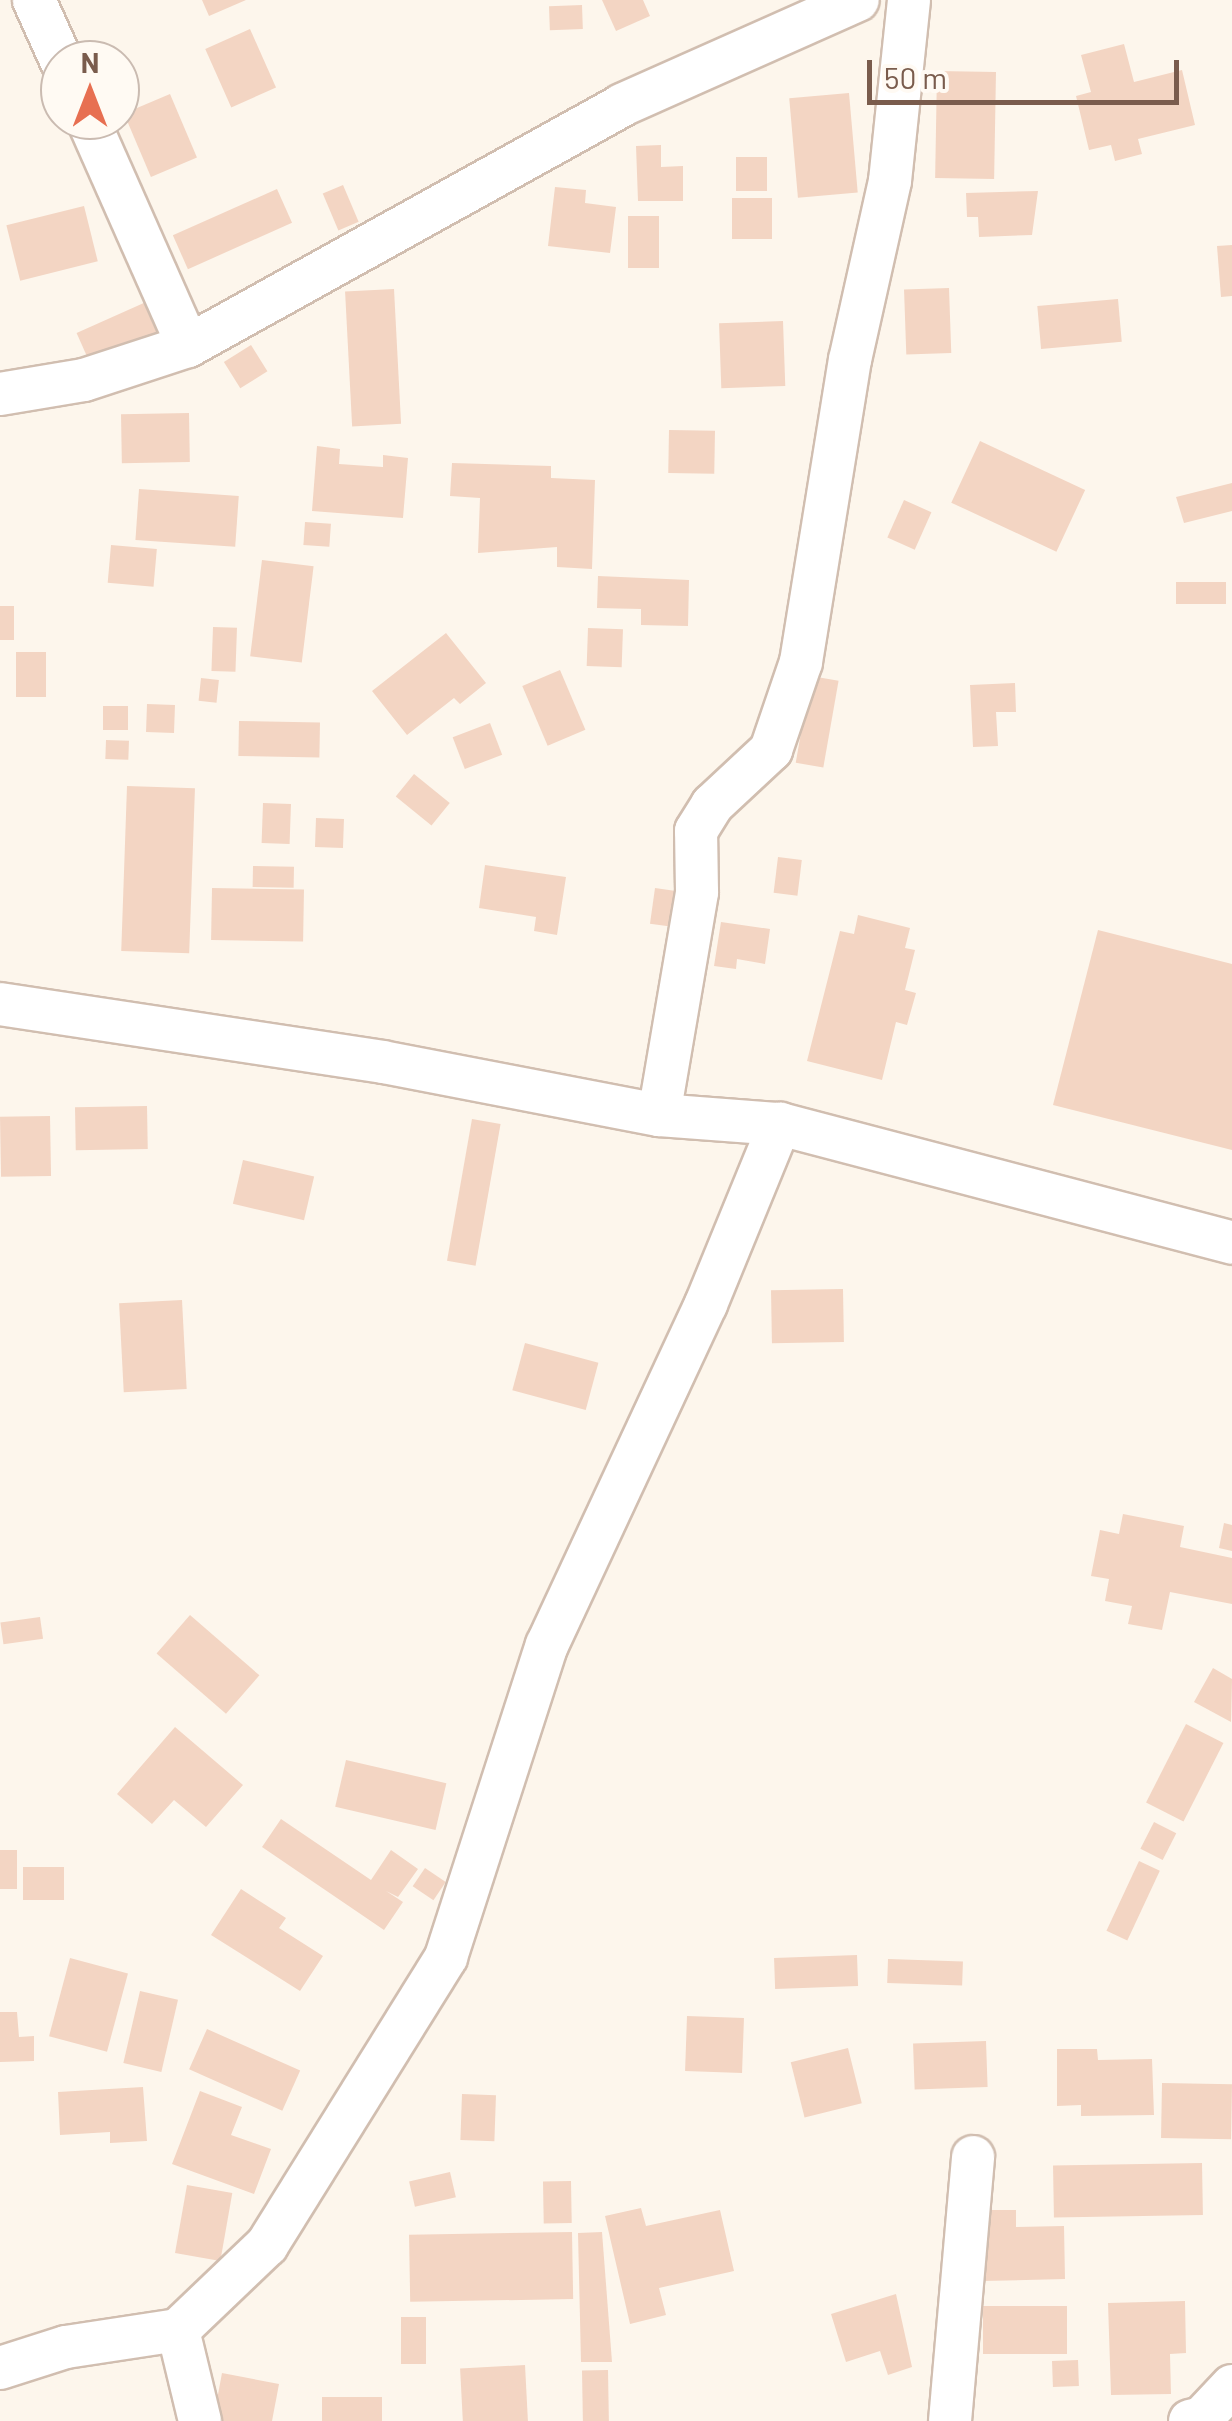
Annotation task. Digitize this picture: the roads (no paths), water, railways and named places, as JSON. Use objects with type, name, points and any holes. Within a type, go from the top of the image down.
[{"type":"street","points":[[34,0],[52,40]]},
{"type":"street","points":[[0,394],[84,380],[188,346],[622,106],[858,0]]},
{"type":"street","points":[[658,1115],[698,892],[696,831],[712,805],[771,750],[801,662],[850,360],[890,181],[909,0]]},
{"type":"street","points":[[97,140],[188,346]]},
{"type":"street","points":[[0,1004],[382,1062],[658,1115],[780,1124],[1232,1242]]},
{"type":"street","points":[[0,2368],[66,2347],[178,2330],[267,2245],[446,1957],[548,1645],[706,1304],[780,1124]]},
{"type":"street","points":[[950,2421],[973,2157]]},
{"type":"street","points":[[178,2330],[200,2421]]},
{"type":"street","points":[[1190,2421],[1202,2418],[1232,2386]]}]
